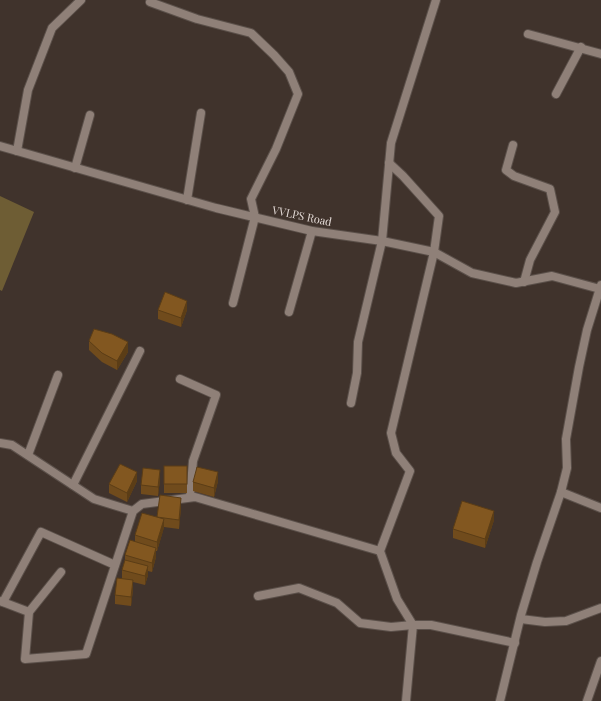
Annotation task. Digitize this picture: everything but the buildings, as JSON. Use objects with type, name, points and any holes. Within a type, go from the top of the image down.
[{"type":"street","points":[[17,151],[28,90],[52,28],[81,0]]},
{"type":"street","points":[[151,0],[150,2],[197,19],[252,33],[289,72],[298,94],[276,149],[252,199],[255,217],[233,303]]},
{"type":"street","points":[[351,403],[357,373],[358,342],[382,241],[391,143],[436,0]]},
{"type":"street","points":[[528,34],[581,47],[601,54]]},
{"type":"street","points":[[556,94],[581,47]]},
{"type":"street","points":[[187,200],[201,113]]},
{"type":"street","points":[[75,168],[90,115]]},
{"type":"street","points":[[513,145],[506,170],[514,176],[550,189],[555,212],[530,260],[524,282]]},
{"type":"street","name":"VVLPS Road","points":[[0,146],[187,200],[312,231],[382,241],[434,252],[472,273],[516,283],[552,276],[600,287]]},
{"type":"street","points":[[389,163],[403,176],[439,216],[434,252],[391,433],[396,453],[410,471],[380,551],[397,599],[413,624],[406,701]]},
{"type":"street","points":[[289,312],[312,231]]},
{"type":"street","points":[[500,701],[537,562],[561,492],[567,468],[566,439],[579,367],[587,330],[600,287]]},
{"type":"street","points":[[73,485],[140,351]]},
{"type":"street","points":[[28,455],[58,376]]},
{"type":"street","points":[[180,379],[216,395],[193,461],[190,497]]},
{"type":"street","points":[[0,442],[12,445],[94,499],[133,511]]},
{"type":"street","points":[[561,492],[601,508]]},
{"type":"street","points":[[61,572],[29,612],[25,659],[86,654],[133,511],[142,504],[195,497],[380,551]]},
{"type":"street","points":[[29,612],[1,601],[41,532],[115,565]]},
{"type":"street","points":[[258,596],[299,588],[337,603],[360,623],[391,627],[413,624],[431,625],[515,643]]},
{"type":"street","points":[[521,619],[545,622],[566,621],[601,608]]},
{"type":"street","points":[[588,701],[601,661]]},
{"type":"shaded area","points":[[0,196],[34,212],[2,291],[0,290]]}]
